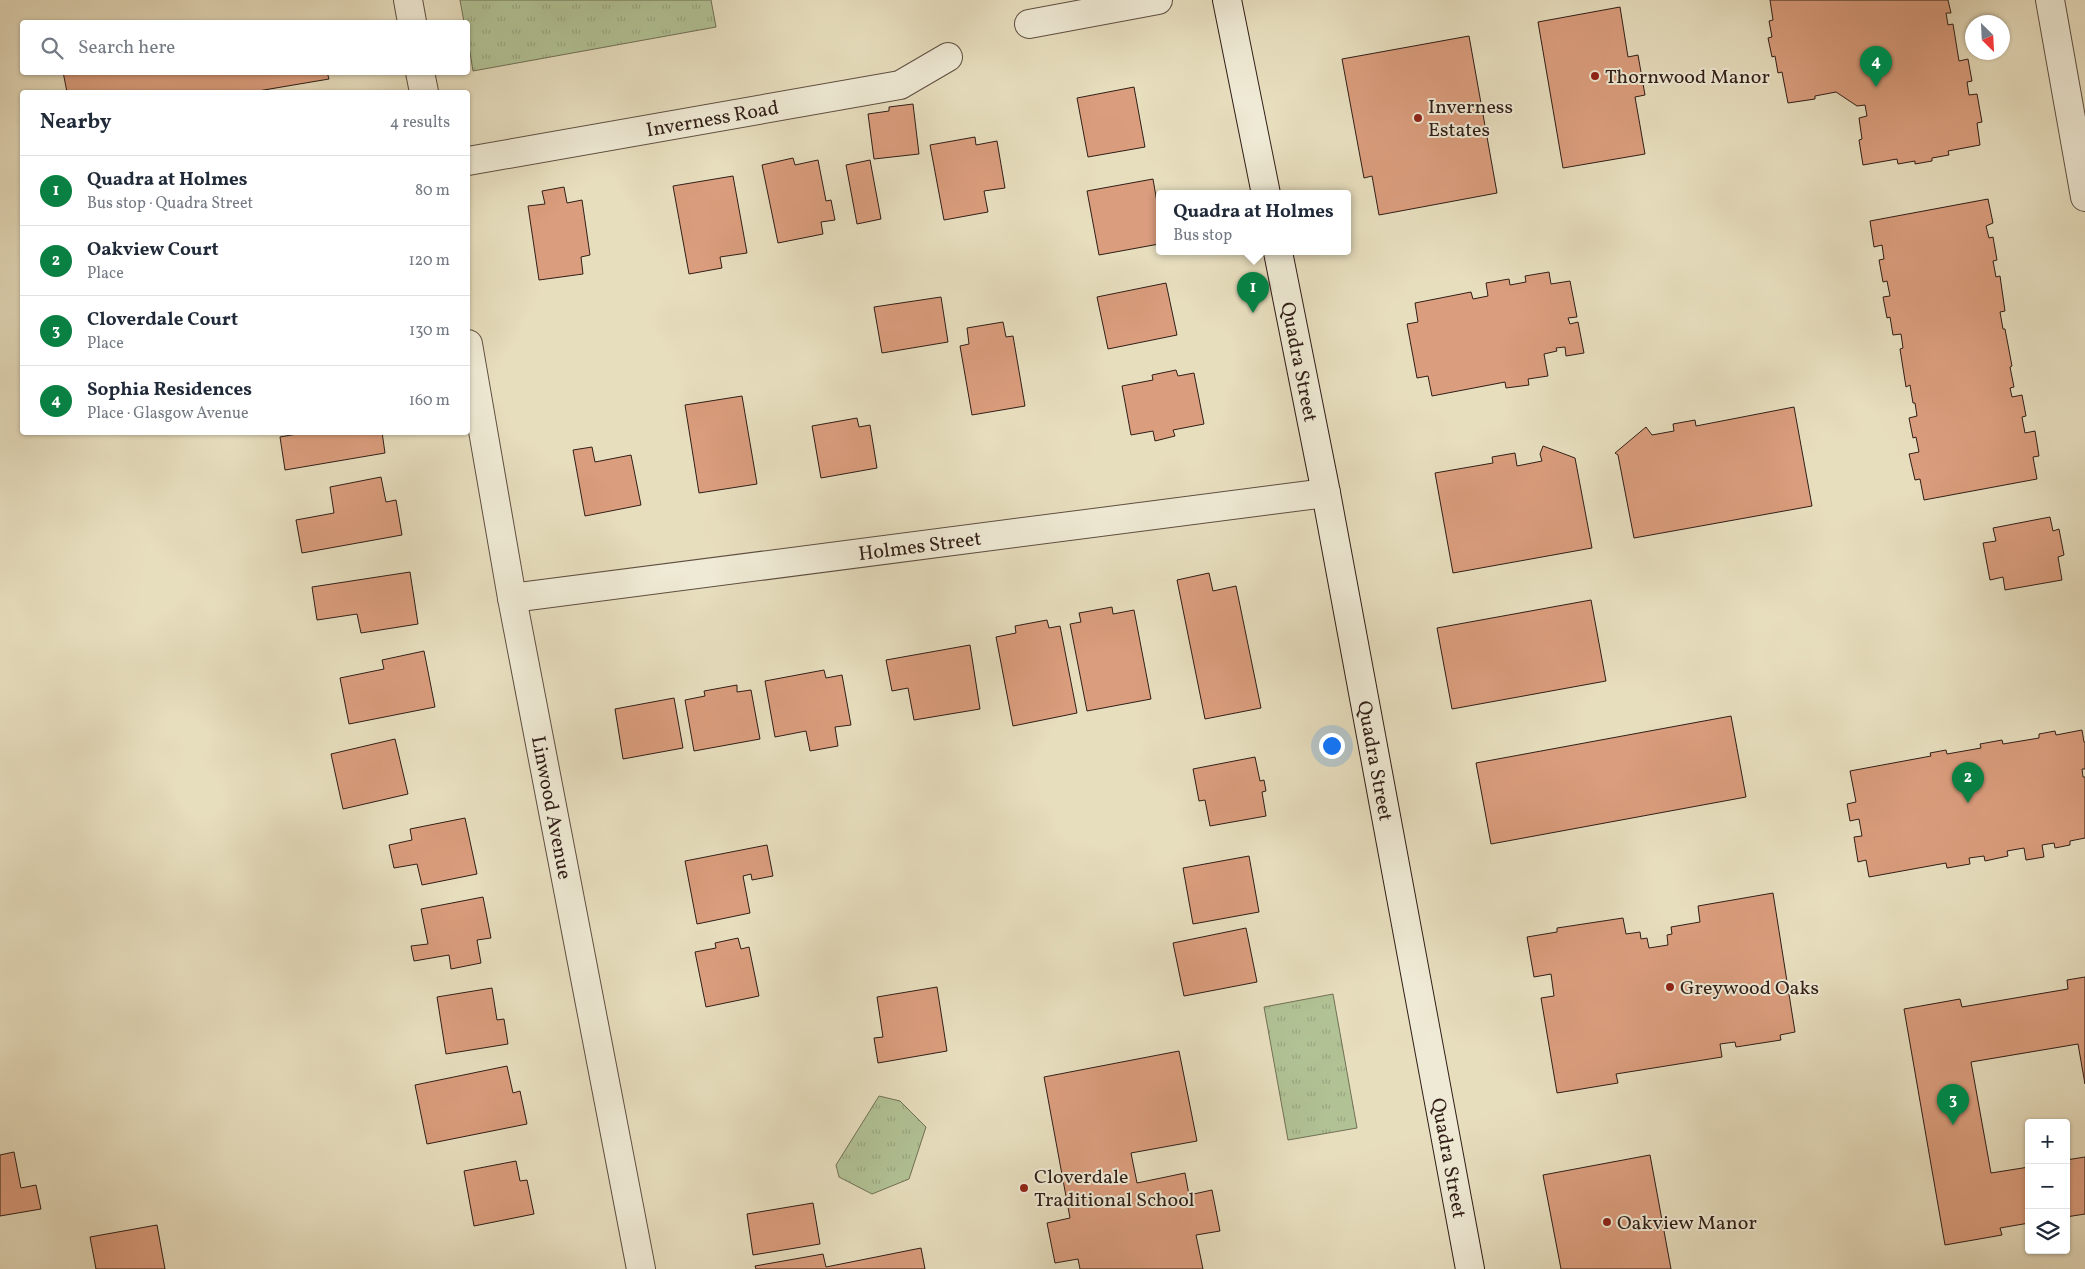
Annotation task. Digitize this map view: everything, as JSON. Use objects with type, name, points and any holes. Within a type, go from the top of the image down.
[{"type":"street","points":[[408,0],[412,20]]},
{"type":"street","points":[[1029,24],[1158,0]]},
{"type":"street","points":[[1227,0],[1265,190]]},
{"type":"street","points":[[2050,0],[2085,197]]},
{"type":"street","name":"Inverness Road","points":[[470,161],[900,85],[948,56]]},
{"type":"street","points":[[421,75],[424,90]]},
{"type":"street","name":"Quadra Street","points":[[1279,255],[1326,493],[1470,1269]]},
{"type":"street","name":"Linwood Avenue","points":[[470,356],[512,598],[641,1269]]},
{"type":"street","name":"Holmes Street","points":[[512,598],[1326,493]]},
{"type":"green space","points":[[460,0],[711,0],[716,27],[473,71],[470,52],[470,20],[464,20]]},
{"type":"green space","points":[[1333,994],[1357,1128],[1288,1140],[1264,1007]]},
{"type":"green space","points":[[879,1096],[900,1101],[926,1127],[909,1179],[872,1194],[839,1177],[836,1165]]},
{"type":"building","points":[[1770,0],[1948,0],[1951,13],[1946,13],[1948,25],[1953,24],[1959,61],[1968,60],[1972,81],[1967,82],[1969,95],[1977,94],[1982,122],[1977,123],[1980,145],[1948,151],[1949,155],[1915,164],[1915,161],[1898,164],[1897,159],[1863,165],[1859,140],[1862,139],[1859,118],[1867,116],[1865,105],[1857,106],[1836,92],[1815,96],[1815,99],[1788,103],[1782,72],[1778,73],[1775,56],[1772,57],[1768,38],[1772,37],[1769,21],[1773,20]]},
{"type":"building","name":"Thornwood Manor","points":[[1620,7],[1628,57],[1638,55],[1645,95],[1635,97],[1645,154],[1563,168],[1538,22]]},
{"type":"building","name":"Inverness Estates","points":[[1469,36],[1497,193],[1379,215],[1372,176],[1364,178],[1342,59]]},
{"type":"building","points":[[64,75],[328,75],[329,79],[264,90],[67,90]]},
{"type":"building","points":[[1134,87],[1145,147],[1088,157],[1077,98]]},
{"type":"building","points":[[913,104],[919,154],[874,159],[868,114],[889,111],[889,107]]},
{"type":"building","points":[[975,137],[976,145],[997,141],[1005,188],[984,191],[988,212],[944,220],[930,145]]},
{"type":"building","points":[[793,158],[795,165],[818,160],[826,201],[831,200],[835,220],[821,222],[823,234],[778,243],[762,165]]},
{"type":"building","points":[[870,160],[881,219],[857,224],[846,165]]},
{"type":"building","points":[[733,176],[747,253],[720,257],[722,268],[689,274],[673,186]]},
{"type":"building","points":[[1153,179],[1156,196],[1156,245],[1099,255],[1087,191]]},
{"type":"building","points":[[564,187],[567,203],[582,200],[590,255],[581,257],[583,274],[539,280],[528,206],[545,204],[542,191]]},
{"type":"building","points":[[1988,199],[1993,223],[1986,226],[1989,238],[1993,237],[1997,260],[1993,261],[1996,277],[2000,276],[2005,311],[2000,312],[2012,366],[2010,367],[2014,387],[2010,388],[2012,397],[2022,395],[2026,416],[2022,417],[2025,433],[2035,431],[2039,456],[2033,457],[2037,479],[1924,500],[1920,479],[1915,480],[1909,454],[1919,452],[1916,437],[1913,438],[1909,418],[1917,416],[1915,403],[1913,403],[1910,385],[1906,387],[1900,349],[1903,348],[1901,334],[1893,335],[1890,317],[1887,318],[1883,297],[1890,296],[1887,281],[1883,282],[1879,260],[1884,259],[1882,245],[1874,247],[1870,221]]},
{"type":"building","points":[[1549,272],[1551,284],[1570,281],[1577,317],[1568,318],[1570,324],[1578,322],[1584,353],[1566,356],[1565,347],[1556,348],[1557,351],[1544,354],[1548,376],[1528,379],[1529,385],[1506,388],[1505,382],[1432,396],[1428,376],[1417,378],[1407,324],[1418,322],[1415,303],[1471,292],[1473,299],[1488,296],[1486,283],[1509,279],[1510,285],[1526,282],[1525,276]]},
{"type":"building","points":[[1166,283],[1177,335],[1108,349],[1097,297]]},
{"type":"building","points":[[941,297],[948,342],[882,353],[874,307]]},
{"type":"building","points":[[1003,322],[1006,337],[1013,336],[1025,406],[972,415],[960,346],[969,344],[967,328]]},
{"type":"building","points":[[1176,370],[1178,376],[1194,373],[1204,424],[1173,430],[1175,436],[1155,441],[1153,431],[1131,435],[1122,386],[1153,380],[1152,375]]},
{"type":"building","points":[[742,396],[757,484],[699,493],[685,405]]},
{"type":"building","points":[[1794,407],[1812,506],[1634,538],[1618,455],[1615,453],[1646,427],[1652,435],[1674,431],[1673,424],[1695,420],[1696,426]]},
{"type":"building","points":[[857,418],[859,427],[870,425],[877,468],[821,478],[812,426]]},
{"type":"building","points":[[291,435],[382,435],[385,453],[285,470],[280,437]]},
{"type":"building","points":[[1543,446],[1575,458],[1592,548],[1453,573],[1435,473],[1493,463],[1492,457],[1515,453],[1517,466],[1542,461],[1540,454]]},
{"type":"building","points":[[592,447],[595,462],[631,455],[641,505],[585,516],[573,450]]},
{"type":"building","points":[[381,477],[386,502],[396,500],[402,535],[302,553],[296,520],[334,513],[330,487]]},
{"type":"building","points":[[2050,517],[2053,531],[2059,529],[2064,555],[2058,557],[2062,580],[2005,590],[2003,577],[1990,580],[1983,543],[1996,541],[1993,528]]},
{"type":"building","points":[[410,572],[418,624],[361,633],[357,614],[317,620],[312,587]]},
{"type":"building","points":[[1209,573],[1213,591],[1236,586],[1261,708],[1205,719],[1177,580]]},
{"type":"building","points":[[1591,600],[1606,681],[1452,709],[1437,628]]},
{"type":"building","points":[[1112,607],[1113,614],[1134,610],[1151,699],[1087,711],[1070,624],[1081,622],[1079,613]]},
{"type":"building","points":[[1047,620],[1049,628],[1060,626],[1077,713],[1013,726],[996,637],[1016,633],[1015,626]]},
{"type":"building","points":[[970,645],[980,709],[914,720],[908,688],[892,691],[886,660]]},
{"type":"building","points":[[424,651],[435,707],[349,724],[340,678],[384,669],[382,660]]},
{"type":"building","points":[[824,670],[826,678],[842,675],[851,725],[835,727],[838,746],[810,751],[806,731],[775,737],[765,681]]},
{"type":"building","points":[[737,685],[737,692],[751,690],[760,739],[694,751],[685,700],[705,696],[704,691]]},
{"type":"building","points":[[674,698],[683,748],[623,759],[615,709]]},
{"type":"building","points":[[1731,716],[1746,797],[1491,844],[1476,763]]},
{"type":"building","points":[[2082,730],[2085,742],[2085,769],[2082,769],[2083,777],[2085,777],[2085,838],[2070,841],[2070,845],[2055,848],[2054,843],[2042,845],[2044,857],[2026,860],[2024,848],[2007,851],[2008,856],[1985,861],[1984,856],[1969,858],[1970,864],[1947,868],[1946,863],[1869,877],[1866,860],[1858,862],[1854,837],[1862,836],[1859,819],[1850,821],[1847,804],[1856,802],[1850,771],[1931,756],[1930,753],[1946,750],[1947,754],[1981,748],[1980,744],[2002,740],[2003,744],[2039,738],[2039,734],[2055,731],[2056,735]]},
{"type":"building","points":[[395,739],[408,794],[343,809],[331,754]]},
{"type":"building","points":[[1255,757],[1260,781],[1264,780],[1266,791],[1262,792],[1266,816],[1210,826],[1205,800],[1199,801],[1193,769]]},
{"type":"building","points":[[465,818],[477,874],[422,885],[417,864],[394,868],[389,845],[412,840],[410,829]]},
{"type":"building","points":[[767,845],[773,876],[752,880],[751,874],[743,876],[750,913],[697,924],[685,861]]},
{"type":"building","points":[[1249,856],[1259,912],[1193,924],[1183,868]]},
{"type":"building","name":"Greywood Oaks","points":[[1773,893],[1795,1032],[1780,1035],[1781,1040],[1736,1047],[1735,1042],[1720,1044],[1722,1057],[1616,1074],[1618,1083],[1557,1093],[1541,998],[1554,996],[1551,974],[1534,977],[1527,937],[1557,932],[1557,928],[1623,918],[1626,934],[1640,932],[1641,939],[1647,938],[1649,948],[1668,945],[1667,935],[1672,934],[1671,927],[1700,922],[1698,906]]},
{"type":"building","points":[[483,897],[491,938],[477,940],[481,963],[451,969],[449,955],[414,961],[411,946],[428,944],[421,909]]},
{"type":"building","points":[[1246,928],[1257,982],[1184,996],[1173,943]]},
{"type":"building","points":[[738,938],[741,949],[749,947],[759,996],[706,1007],[695,952],[716,948],[715,943]]},
{"type":"building","points":[[2085,977],[2085,1084],[2078,1044],[1971,1062],[1991,1173],[2025,1168],[2025,1224],[2000,1228],[2002,1235],[1945,1245],[1904,1009],[1960,999],[1962,1007],[2068,989],[2067,980]]},
{"type":"building","points":[[937,987],[947,1051],[878,1063],[874,1038],[883,1037],[877,997]]},
{"type":"building","points":[[492,988],[497,1020],[504,1019],[508,1044],[446,1054],[437,997]]},
{"type":"building","points":[[1179,1051],[1197,1141],[1131,1153],[1137,1183],[1185,1173],[1189,1195],[1212,1190],[1220,1231],[1196,1235],[1203,1269],[1080,1269],[1078,1259],[1055,1263],[1047,1223],[1070,1218],[1044,1077]]},
{"type":"building","points":[[507,1066],[513,1093],[520,1091],[527,1124],[427,1144],[415,1085]]},
{"type":"building","points":[[14,1152],[21,1188],[36,1185],[41,1209],[0,1216],[0,1155]]},
{"type":"building","name":"Oakview Manor","points":[[1650,1155],[1671,1269],[1561,1269],[1543,1175]]},
{"type":"building","points":[[2085,1157],[2085,1214],[2070,1216],[2070,1164],[2070,1159]]},
{"type":"building","points":[[516,1161],[520,1181],[527,1180],[534,1214],[474,1226],[464,1171]]},
{"type":"building","points":[[813,1203],[820,1244],[753,1255],[747,1214]]},
{"type":"building","points":[[157,1225],[165,1269],[96,1269],[90,1237]]},
{"type":"building","points":[[921,1248],[925,1269],[756,1269],[755,1266],[823,1254],[826,1267]]},
{"type":"place","name":"Thornwood Manor","points":[[1595,76]]},
{"type":"place","name":"Sophia Residences","points":[[1876,87]]},
{"type":"place","name":"Inverness Estates","points":[[1418,118]]},
{"type":"place","name":"Quadra at Holmes","points":[[1253,313]]},
{"type":"place","name":"Oakview Court","points":[[1968,803]]},
{"type":"place","name":"Greywood Oaks","points":[[1670,987]]},
{"type":"place","name":"Cloverdale Court","points":[[1953,1125]]},
{"type":"place","name":"Cloverdale Traditional School","points":[[1024,1188]]},
{"type":"place","name":"Oakview Manor","points":[[1607,1222]]}]
